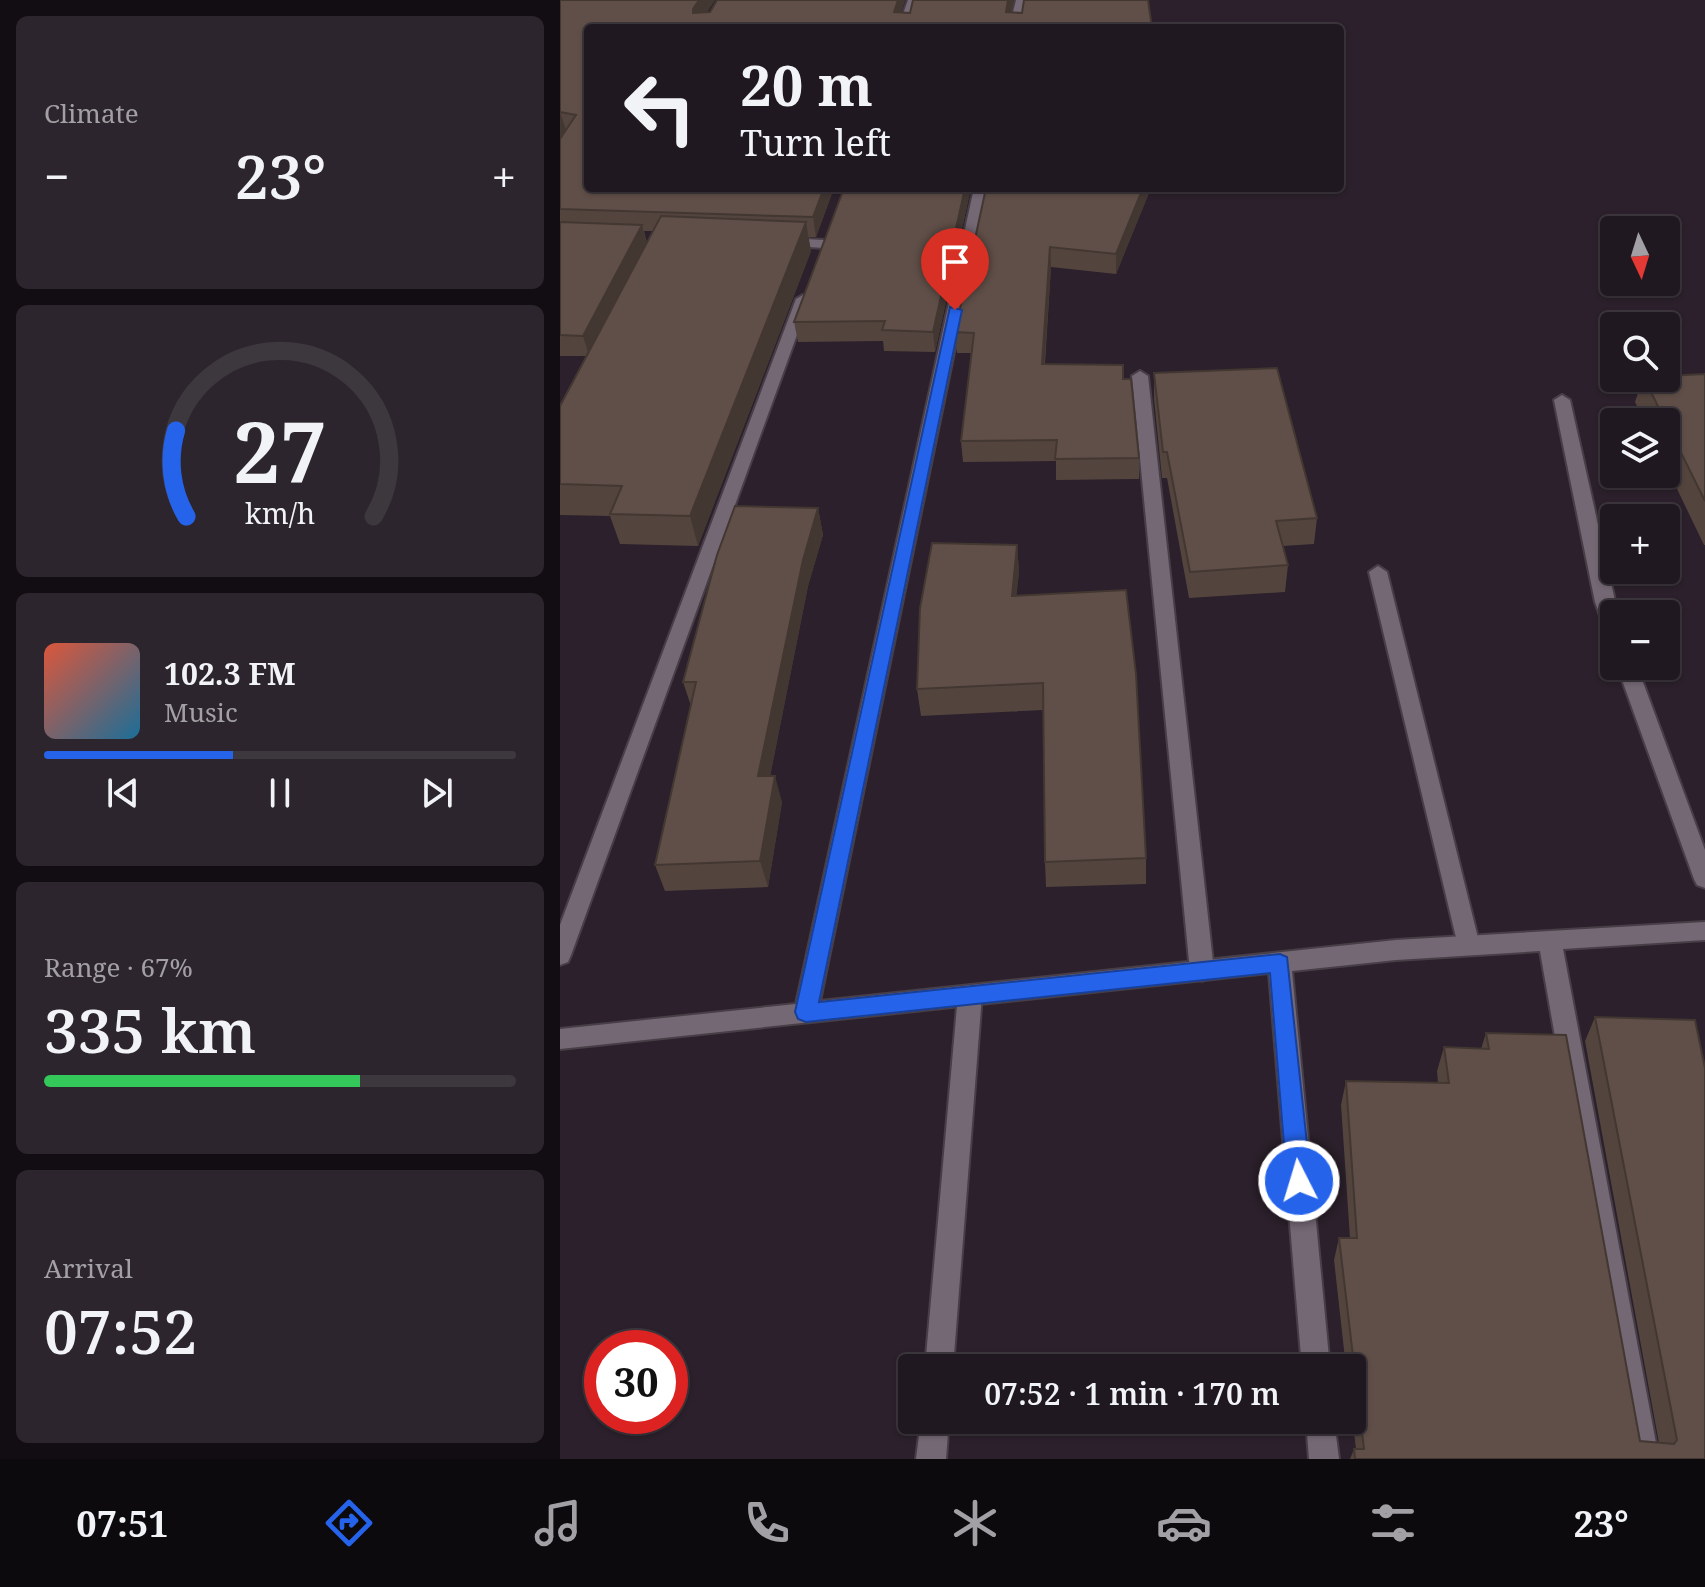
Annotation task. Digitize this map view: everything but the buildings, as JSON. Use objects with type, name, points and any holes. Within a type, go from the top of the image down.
[{"type":"street","points":[[905,24],[913,0]]},
{"type":"street","points":[[1016,24],[1021,0]]},
{"type":"street","points":[[806,1012],[980,192]]},
{"type":"street","points":[[765,241],[824,244]]},
{"type":"street","points":[[560,955],[807,288]]},
{"type":"street","points":[[1140,376],[1202,971]]},
{"type":"street","points":[[1562,400],[1604,600]]},
{"type":"street","points":[[1378,572],[1469,946]]},
{"type":"street","points":[[1632,680],[1705,879]]},
{"type":"street","points":[[560,1039],[1396,950],[1705,931]]},
{"type":"street","points":[[1550,941],[1644,1459]]},
{"type":"street","points":[[1280,963],[1315,1354]]},
{"type":"street","points":[[940,1354],[970,995]]},
{"type":"street","points":[[931,1459],[934,1434]]},
{"type":"street","points":[[1321,1434],[1324,1459]]},
{"type":"route","points":[[955,310],[806,1012],[1280,963],[1299,1181]]}]
